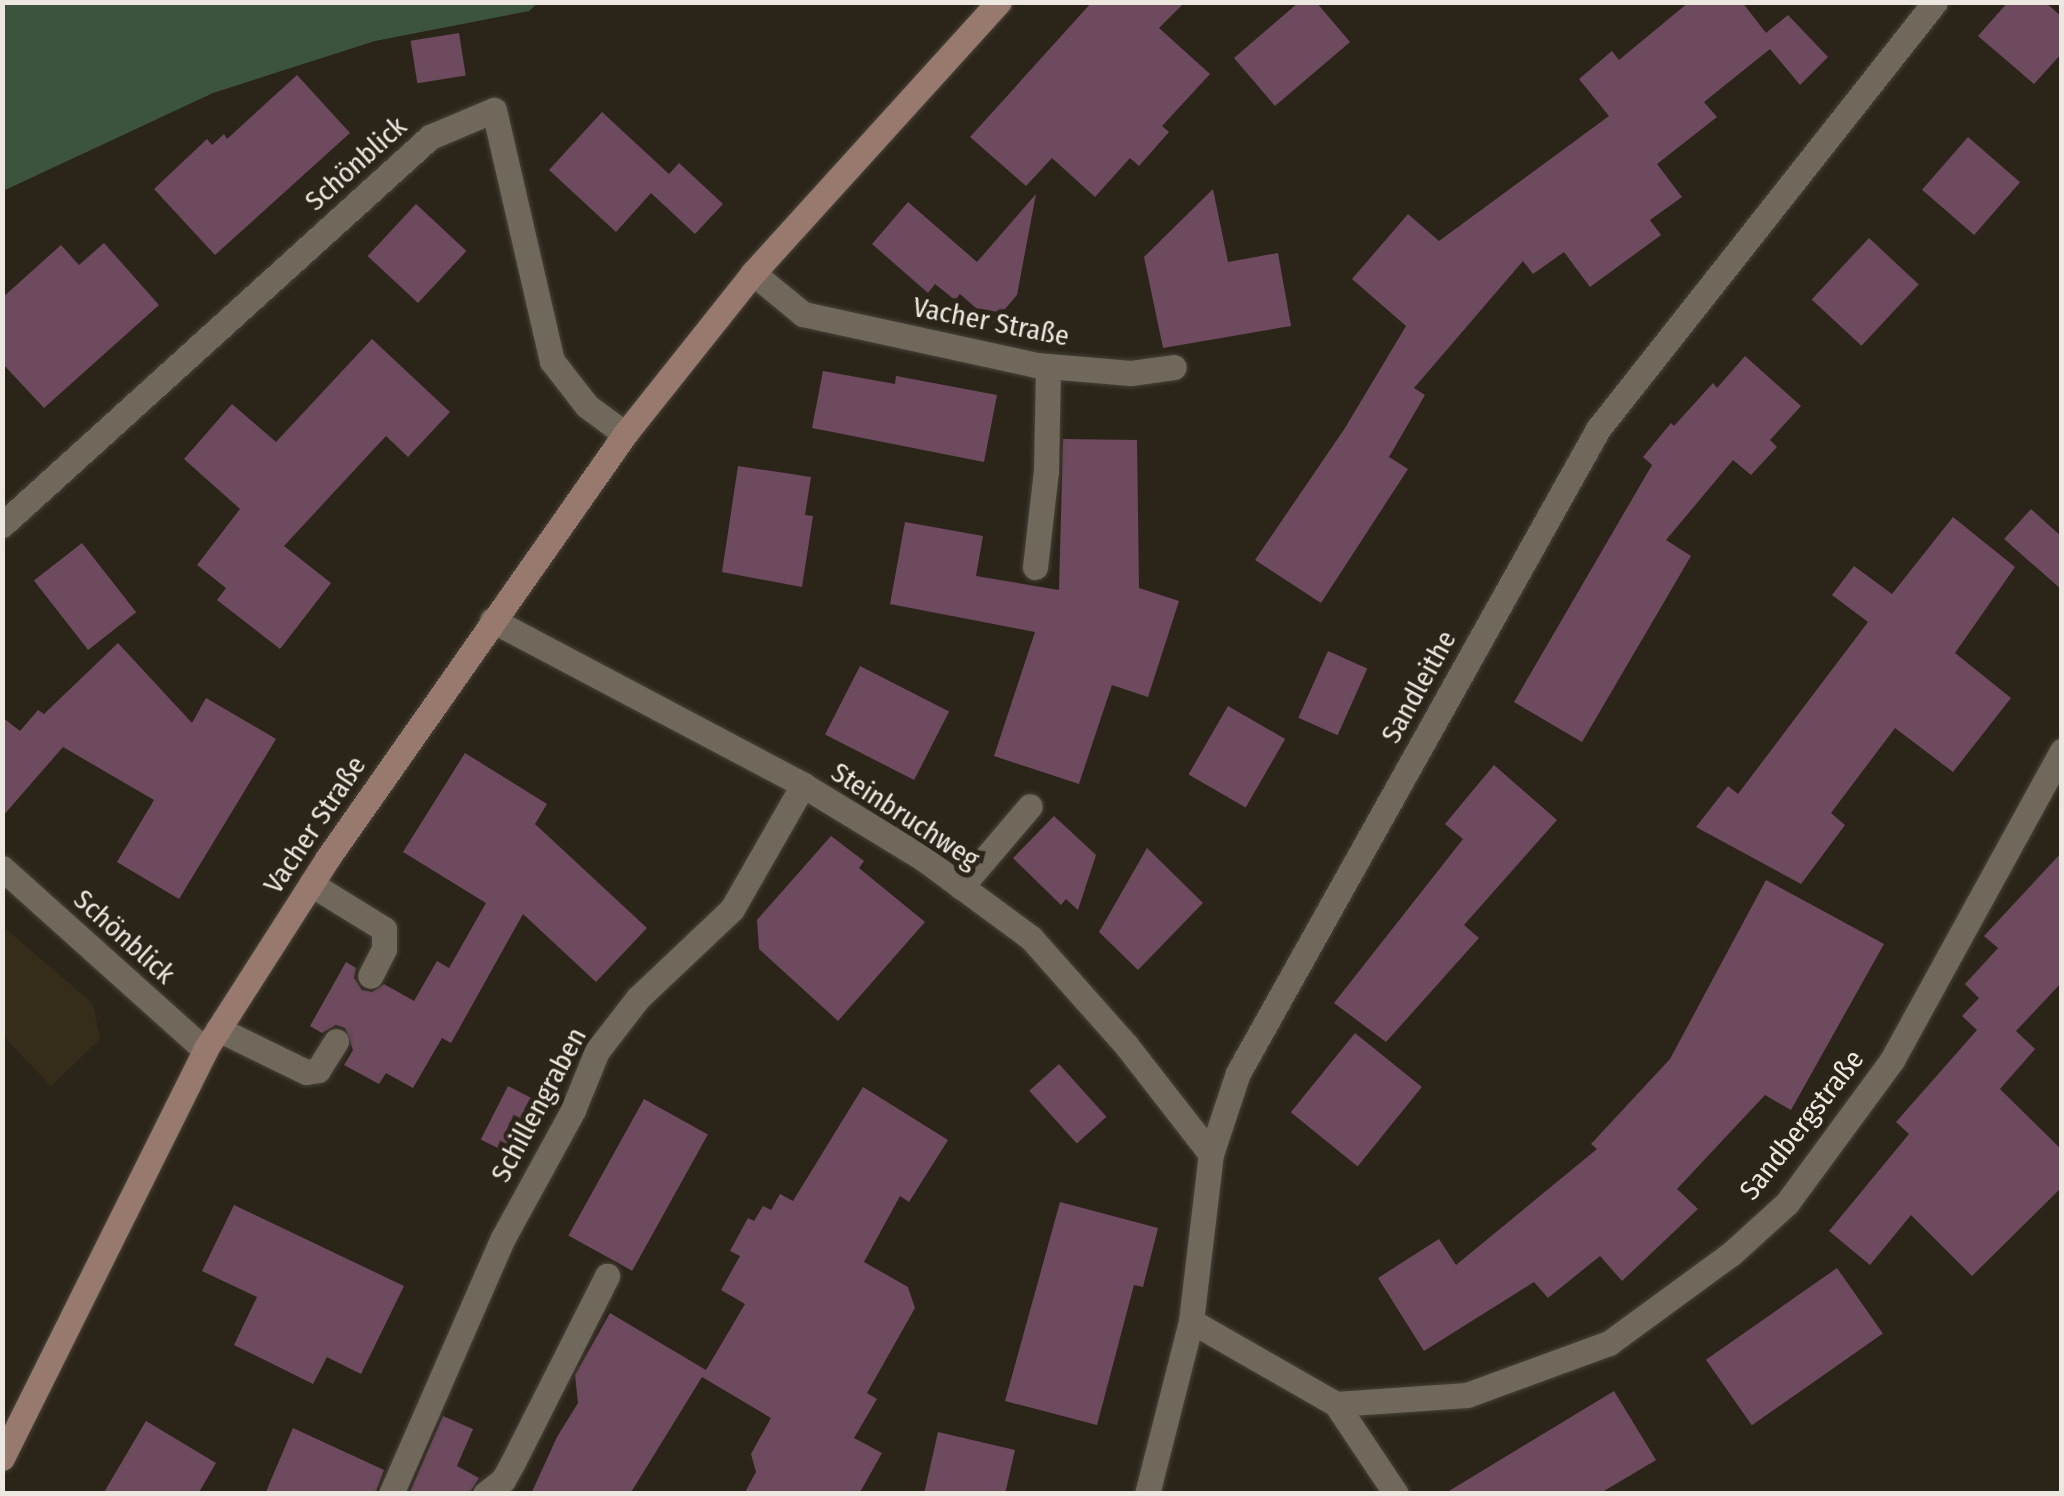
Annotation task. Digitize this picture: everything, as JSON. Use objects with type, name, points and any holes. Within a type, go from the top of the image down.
[{"type":"street","name":"Vacher Straße","points":[[2,1458],[212,1040],[311,884],[625,434],[753,273],[999,2]]},
{"type":"street","name":"Sandleithe","points":[[1148,1494],[1190,1321],[1211,1154],[1238,1073],[1598,429],[1935,2]]},
{"type":"street","name":"Schönblick","points":[[2,525],[430,137],[494,110],[552,360],[587,406],[625,434]]},
{"type":"street","name":"Vacher Straße","points":[[753,273],[803,314],[1048,366],[1131,373],[1174,367]]},
{"type":"street","points":[[1034,567],[1046,471],[1048,366]]},
{"type":"street","name":"Steinbruchweg","points":[[492,620],[802,785],[961,886],[1031,938],[1126,1045],[1211,1154]]},
{"type":"street","name":"Sandbergstraße","points":[[1336,1404],[1466,1394],[1609,1343],[1732,1253],[1786,1203],[1892,1060],[2060,757]]},
{"type":"street","name":"Schillengraben","points":[[390,1494],[502,1238],[573,1110],[597,1050],[638,998],[732,908],[802,785]]},
{"type":"street","points":[[961,886],[1030,806]]},
{"type":"street","name":"Schönblick","points":[[2,868],[212,1040],[306,1072],[324,1063],[336,1041]]},
{"type":"street","points":[[311,884],[384,929],[384,949],[370,976]]},
{"type":"street","points":[[486,1494],[503,1480],[606,1276]]},
{"type":"street","points":[[1190,1321],[1336,1404],[1396,1494]]},
{"type":"shaded area","points":[[3,926],[93,1004],[100,1039],[51,1086],[3,1036]]},
{"type":"green space","points":[[2,3],[538,3],[529,11],[375,41],[213,93],[3,191]]},
{"type":"building","points":[[1092,2],[1185,2],[1159,28],[1210,74],[1162,126],[1169,132],[1139,166],[1130,158],[1095,197],[1052,158],[1026,186],[970,137]]},
{"type":"building","points":[[1299,2],[1316,2],[1350,42],[1275,106],[1234,58]]},
{"type":"building","points":[[1689,2],[1742,2],[1766,33],[1788,15],[1828,57],[1800,85],[1770,49],[1704,102],[1717,117],[1657,164],[1682,197],[1650,220],[1661,235],[1590,287],[1564,252],[1533,274],[1523,261],[1414,388],[1425,395],[1389,457],[1408,469],[1321,603],[1255,560],[1345,428],[1406,326],[1352,279],[1408,214],[1439,241],[1609,116],[1579,79],[1612,51],[1619,60]]},
{"type":"building","points":[[2008,2],[2045,2],[2062,17],[2062,53],[2034,84],[1978,36]]},
{"type":"building","points":[[459,33],[466,75],[417,83],[411,41]]},
{"type":"building","points":[[297,75],[350,133],[215,255],[154,189],[207,139],[212,145],[224,134],[227,139]]},
{"type":"building","points":[[602,112],[669,174],[679,163],[723,204],[695,234],[651,193],[616,232],[549,170]]},
{"type":"building","points":[[1968,137],[2020,182],[1974,235],[1922,190]]},
{"type":"building","points":[[1213,189],[1228,262],[1278,253],[1291,326],[1163,348],[1144,257]]},
{"type":"building","points":[[1036,194],[1017,295],[993,323],[960,294],[955,300],[935,284],[928,293],[872,244],[908,202],[977,262]]},
{"type":"building","points":[[416,204],[466,251],[418,303],[368,256]]},
{"type":"building","points":[[1869,238],[1919,284],[1861,346],[1812,299]]},
{"type":"building","points":[[104,243],[159,305],[44,408],[2,363],[2,298],[61,245],[79,265]]},
{"type":"building","points":[[372,339],[450,412],[408,457],[386,436],[284,546],[331,583],[280,649],[217,600],[226,588],[197,565],[240,509],[184,459],[232,404],[276,442]]},
{"type":"building","points":[[1745,356],[1801,406],[1770,440],[1777,447],[1751,475],[1733,460],[1666,540],[1691,556],[1582,742],[1514,702],[1652,465],[1643,457],[1671,423],[1674,426],[1713,383],[1717,388]]},
{"type":"building","points":[[823,371],[895,384],[896,376],[997,395],[984,462],[812,428]]},
{"type":"building","points":[[1063,439],[1137,440],[1139,588],[1179,601],[1148,697],[1112,685],[1079,784],[994,756],[1035,632],[890,604],[905,522],[983,536],[976,576],[1059,590]]},
{"type":"building","points":[[738,466],[811,477],[805,515],[813,516],[802,587],[722,572]]},
{"type":"building","points":[[2031,509],[2062,537],[2062,590],[2004,539]]},
{"type":"building","points":[[1953,517],[2015,567],[1955,653],[2011,698],[1953,772],[1895,728],[1831,813],[1845,825],[1801,884],[1696,827],[1728,786],[1738,794],[1868,622],[1832,595],[1854,566],[1892,594]]},
{"type":"building","points":[[82,543],[136,612],[88,650],[34,581]]},
{"type":"building","points":[[118,643],[192,723],[206,698],[276,739],[179,899],[117,862],[154,800],[63,747],[2,817],[2,717],[20,731],[38,710],[44,714]]},
{"type":"building","points":[[1328,651],[1367,668],[1338,735],[1298,718]]},
{"type":"building","points":[[860,666],[949,711],[914,780],[825,735]]},
{"type":"building","points":[[1228,706],[1285,739],[1246,807],[1188,774]]},
{"type":"building","points":[[465,753],[547,804],[535,824],[647,928],[596,982],[523,914],[451,1043],[442,1038],[413,1088],[386,1073],[379,1084],[344,1065],[353,1050],[345,1028],[336,1025],[322,1033],[310,1026],[346,962],[356,968],[354,978],[362,990],[372,992],[384,984],[414,1001],[437,961],[449,968],[486,903],[403,852]]},
{"type":"building","points":[[1494,765],[1557,820],[1464,925],[1479,938],[1386,1042],[1334,1003],[1463,839],[1445,824]]},
{"type":"building","points":[[1054,816],[1096,855],[1078,910],[1066,899],[1061,905],[1013,858]]},
{"type":"building","points":[[831,836],[864,861],[859,868],[925,922],[838,1021],[759,949],[757,920]]},
{"type":"building","points":[[1147,848],[1203,903],[1138,970],[1099,932]]},
{"type":"building","points":[[2062,852],[2062,982],[2016,1031],[2035,1049],[2000,1089],[2062,1150],[2062,1187],[1972,1276],[1911,1215],[1870,1265],[1829,1231],[1909,1134],[1896,1122],[1977,1030],[1962,1016],[1979,998],[1965,984],[1998,948],[1984,936]]},
{"type":"building","points":[[1766,880],[1884,944],[1791,1110],[1765,1095],[1677,1189],[1698,1209],[1622,1281],[1600,1256],[1548,1298],[1534,1282],[1424,1351],[1378,1278],[1439,1239],[1456,1265],[1597,1149],[1591,1144],[1670,1059]]},
{"type":"building","points":[[1355,1033],[1422,1087],[1358,1166],[1291,1112]]},
{"type":"building","points":[[1059,1064],[1107,1117],[1077,1144],[1029,1091]]},
{"type":"building","points":[[508,1086],[539,1102],[512,1155],[481,1139]]},
{"type":"building","points":[[863,1087],[948,1140],[909,1202],[900,1196],[864,1262],[908,1287],[915,1308],[867,1393],[877,1399],[854,1438],[882,1453],[859,1494],[744,1494],[756,1472],[751,1454],[771,1418],[702,1377],[630,1494],[531,1494],[557,1437],[578,1403],[575,1375],[610,1313],[706,1370],[745,1304],[721,1290],[740,1256],[730,1251],[748,1218],[754,1221],[763,1206],[771,1210],[780,1194],[793,1201]]},
{"type":"building","points":[[644,1099],[708,1134],[632,1271],[568,1235]]},
{"type":"building","points":[[1060,1202],[1158,1228],[1143,1287],[1134,1285],[1097,1425],[1005,1401]]},
{"type":"building","points":[[234,1205],[404,1286],[361,1374],[327,1357],[313,1384],[234,1345],[257,1297],[202,1271]]},
{"type":"building","points":[[1837,1268],[1883,1334],[1752,1425],[1706,1360]]},
{"type":"building","points":[[1614,1391],[1656,1460],[1599,1494],[1444,1494]]},
{"type":"building","points":[[443,1416],[473,1429],[457,1466],[479,1478],[469,1494],[409,1494]]},
{"type":"building","points":[[146,1421],[216,1463],[198,1494],[103,1494]]},
{"type":"building","points":[[293,1428],[384,1470],[375,1494],[265,1494]]},
{"type":"building","points":[[938,1432],[1015,1450],[1005,1494],[924,1494]]}]
